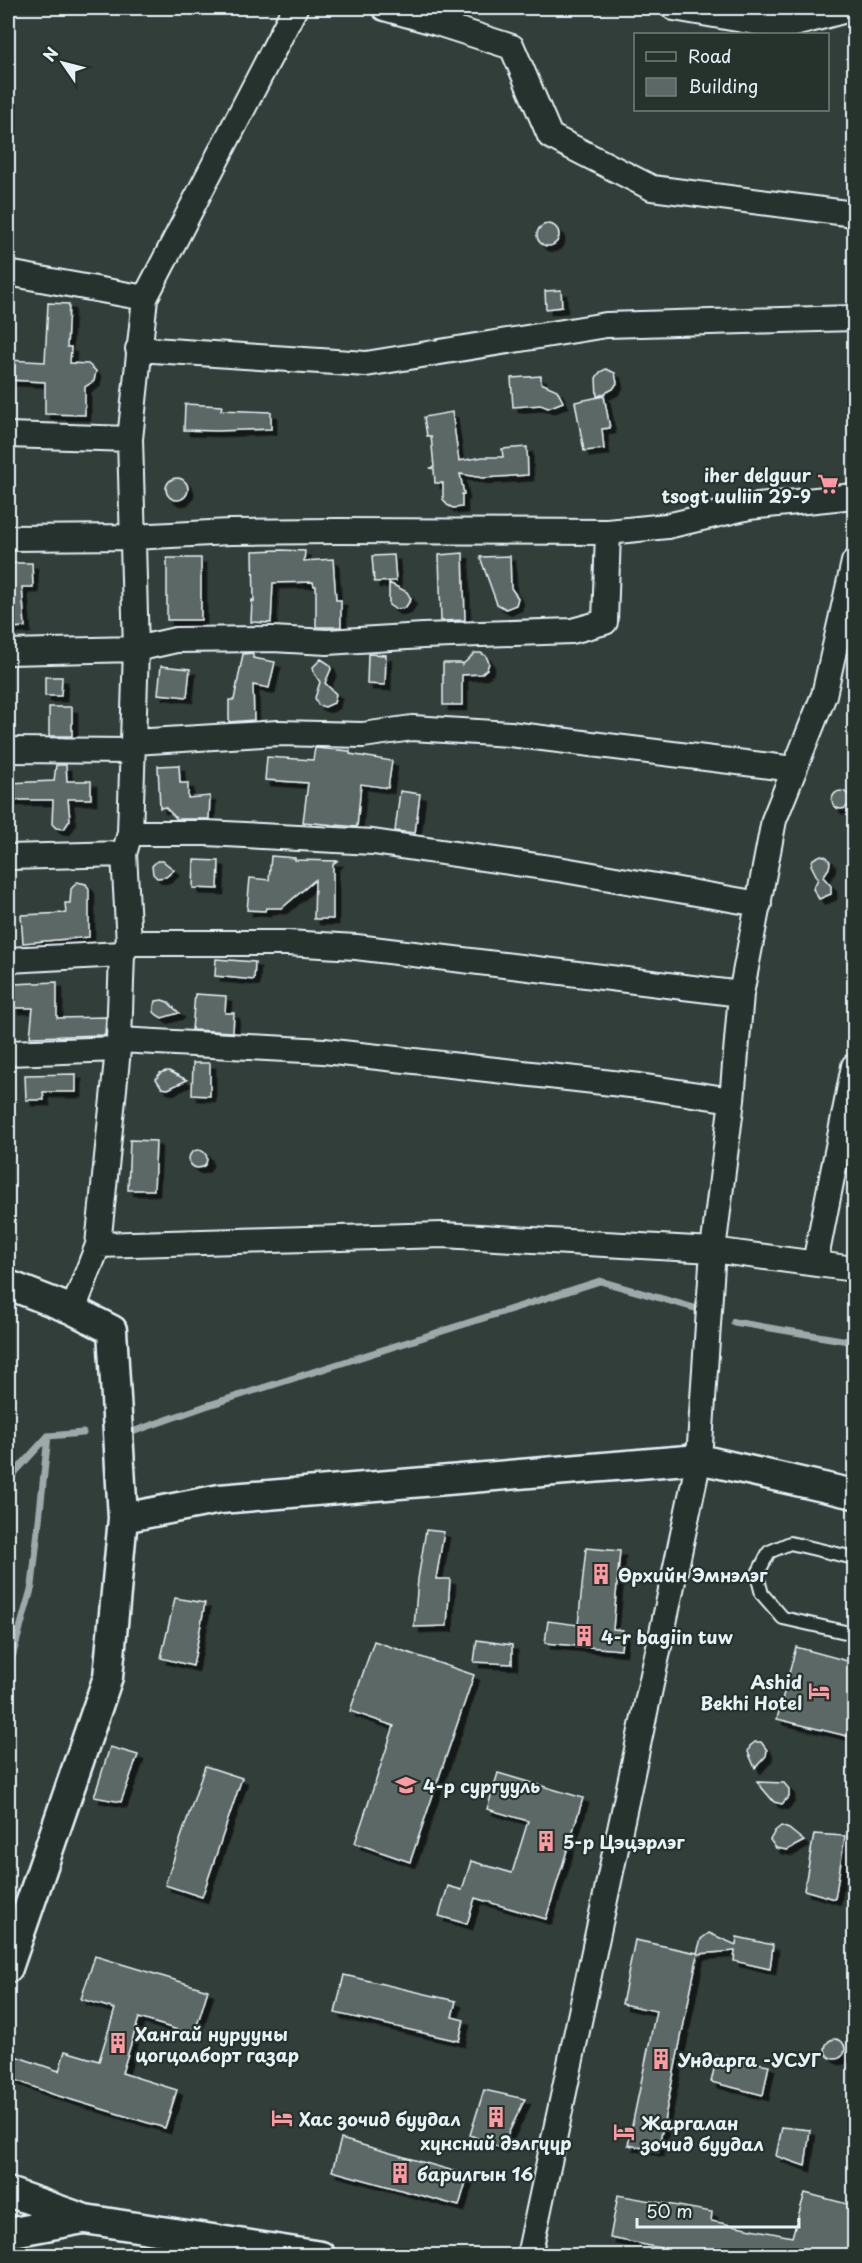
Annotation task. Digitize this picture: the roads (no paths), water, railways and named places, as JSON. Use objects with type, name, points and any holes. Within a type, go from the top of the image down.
[{"type":"street","points":[[73,1310],[98,1245],[125,948],[127,844],[136,649],[130,439],[145,298],[295,8]]},
{"type":"street","points":[[384,8],[434,13],[512,47],[550,136],[652,188],[855,214]]},
{"type":"street","points":[[678,8],[784,27],[847,9]]},
{"type":"street","points":[[8,273],[145,298]]},
{"type":"street","points":[[138,349],[366,364],[606,325],[855,318]]},
{"type":"street","points":[[8,435],[130,439]]},
{"type":"street","points":[[8,538],[132,537],[254,532],[608,532],[667,526],[748,507],[855,496]]},
{"type":"street","points":[[8,652],[136,649],[176,640],[272,639],[327,642],[572,630],[605,622],[608,532]]},
{"type":"street","points":[[529,2256],[699,1459],[713,1250],[732,1100],[741,994],[774,820],[824,695],[855,562]]},
{"type":"street","points":[[8,750],[133,747],[278,733],[363,735],[412,728],[510,734],[794,769]]},
{"type":"street","points":[[8,857],[207,833],[373,842],[564,870],[759,904]]},
{"type":"street","points":[[8,960],[125,948],[287,943],[356,947],[741,994]]},
{"type":"street","points":[[8,1053],[118,1044],[324,1051],[639,1086],[732,1100]]},
{"type":"street","points":[[815,1263],[855,1066]]},
{"type":"street","points":[[98,1245],[443,1235],[713,1250],[855,1269]]},
{"type":"street","points":[[8,1287],[14,1287],[73,1310],[112,1330],[123,1518],[108,1677],[8,1968]]},
{"type":"street","points":[[123,1518],[220,1499],[699,1459],[855,1494]]},
{"type":"street","points":[[8,2212],[8,2191],[85,2219],[321,2256]]},
{"type":"street","points":[[8,2233],[85,2219]]},
{"type":"lane","points":[[855,1558],[790,1543],[769,1552],[757,1575],[762,1594],[783,1618],[855,1634]]},
{"type":"waterway","points":[[132,1432],[206,1406],[600,1281],[698,1309]]},
{"type":"waterway","points":[[734,1322],[854,1342]]},
{"type":"waterway","points":[[8,1671],[32,1586],[48,1436],[83,1433]]},
{"type":"waterway","points":[[8,1480],[48,1436]]},
{"type":"place","name":"iher delguur tsogt uuliin 29-9","points":[[828,484]]},
{"type":"place","name":"Өрхийн Эмнэлэг","points":[[601,1574]]},
{"type":"place","name":"4-r bagiin tuw","points":[[584,1636]]},
{"type":"place","name":"Ashid Bekhi Hotel","points":[[819,1691]]},
{"type":"place","name":"4-р сургууль","points":[[406,1785]]},
{"type":"place","name":"5-р Цэцэрлэг","points":[[546,1841]]},
{"type":"place","name":"Хангай нурууны цогцолборт газар","points":[[118,2043]]},
{"type":"place","name":"Ундарга -УСУГ","points":[[661,2059]]},
{"type":"place","name":"хүнсний дэлгүүр","points":[[496,2117]]},
{"type":"place","name":"Хас зочид буудал","points":[[282,2118]]},
{"type":"place","name":"Жаргалан зочид буудал","points":[[624,2132]]},
{"type":"place","name":"барилгын 16","points":[[400,2173]]}]
